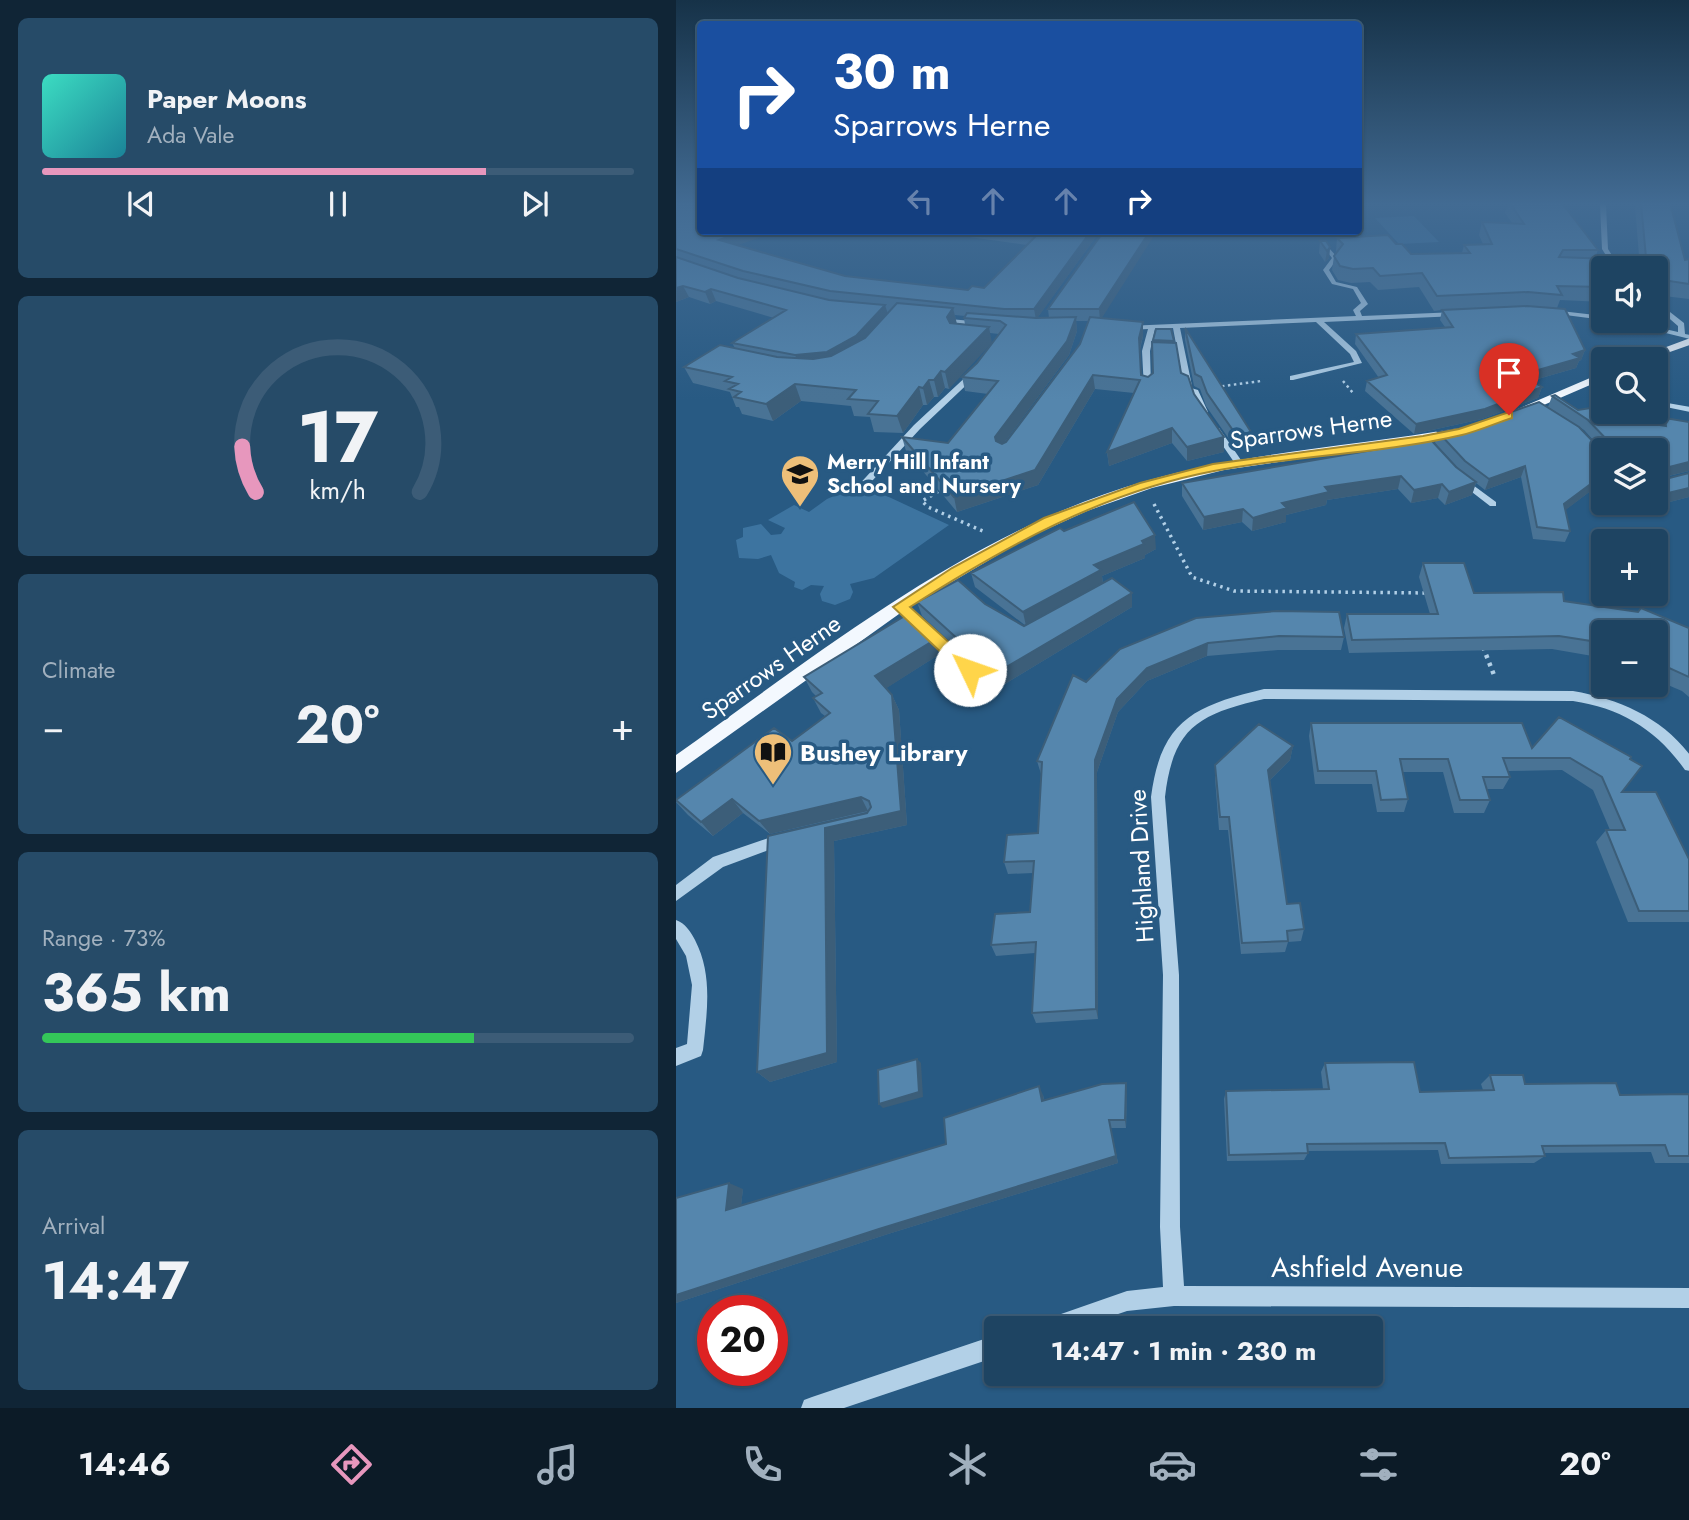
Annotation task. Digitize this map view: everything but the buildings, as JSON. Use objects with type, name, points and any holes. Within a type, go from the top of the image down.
[{"type":"main road","points":[[1665,347],[1687,337]]},
{"type":"main road","points":[[1509,415],[1540,408],[1591,384]]},
{"type":"main road","name":"Sparrows Herne","points":[[676,765],[900,607],[954,579],[1003,544],[1048,521],[1145,485],[1239,463],[1427,444],[1472,428]]},
{"type":"street","points":[[1327,269],[1334,284],[1355,288],[1365,303],[1356,310],[1360,318]]},
{"type":"street","points":[[1547,312],[1591,317]]},
{"type":"street","points":[[1124,328],[1472,313]]},
{"type":"street","points":[[1668,314],[1681,325],[1687,337]]},
{"type":"street","points":[[924,318],[992,324]]},
{"type":"street","points":[[1293,378],[1358,363],[1353,353],[1318,320]]},
{"type":"street","points":[[957,335],[965,322]]},
{"type":"street","points":[[1176,327],[1191,388],[1200,407],[1239,463]]},
{"type":"street","points":[[1147,387],[1146,351],[1151,328]]},
{"type":"street","points":[[1668,332],[1687,337]]},
{"type":"street","points":[[1146,351],[1158,352]]},
{"type":"street","points":[[1170,352],[1182,352]]},
{"type":"street","points":[[857,492],[917,427],[982,365]]},
{"type":"street","points":[[1668,405],[1689,410]]},
{"type":"street","points":[[1457,476],[1493,504]]},
{"type":"street","points":[[900,607],[960,661]]},
{"type":"street","name":"Highland Drive","points":[[1174,1296],[1170,1227],[1171,975],[1158,797],[1159,771],[1169,748],[1185,726],[1201,714],[1225,703],[1264,694],[1573,696],[1616,705],[1640,717],[1678,749],[1689,766]]},
{"type":"street","points":[[676,894],[718,862],[792,838]]},
{"type":"street","points":[[676,927],[692,947],[701,982],[695,1050],[676,1057]]},
{"type":"street","name":"Ashfield Avenue","points":[[1083,1316],[1127,1301],[1174,1296],[1689,1298]]},
{"type":"street","points":[[812,1408],[984,1350]]},
{"type":"path","points":[[1191,388],[1261,381]]},
{"type":"path","points":[[1145,485],[1192,577],[1234,591],[1437,593]]},
{"type":"path","points":[[945,488],[922,500],[928,507],[982,531],[1003,544]]},
{"type":"path","points":[[1482,645],[1501,696]]},
{"type":"shaded area","points":[[861,484],[949,525],[874,578],[850,584],[853,592],[850,599],[835,605],[822,601],[820,594],[824,586],[811,585],[802,590],[794,587],[795,582],[779,573],[771,555],[758,559],[739,558],[736,540],[743,537],[743,528],[761,524],[771,535],[781,534],[785,528],[768,520],[794,505],[809,512],[827,499]]},
{"type":"place","name":"Merry Hill Infant School and Nursery","points":[[800,508]]},
{"type":"place","name":"Bushey Library","points":[[773,786]]},
{"type":"route","points":[[970,670],[900,607],[1003,544],[1048,521],[1145,485],[1213,467],[1423,439],[1462,432],[1509,415]]}]
